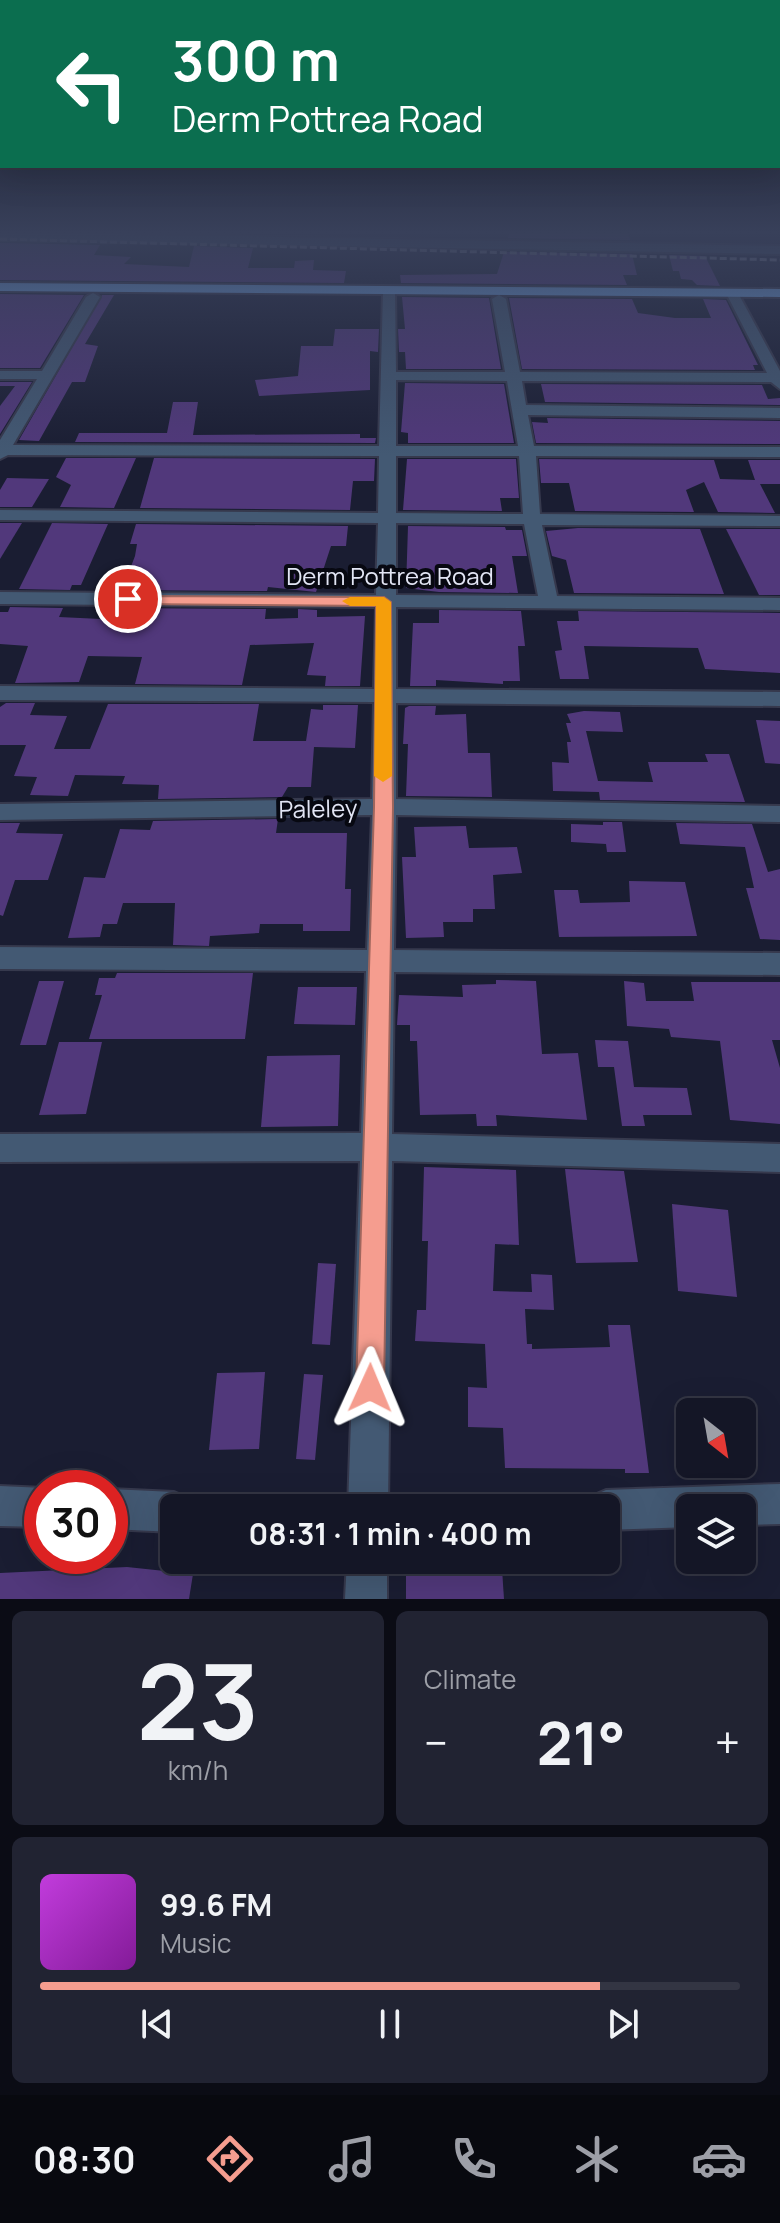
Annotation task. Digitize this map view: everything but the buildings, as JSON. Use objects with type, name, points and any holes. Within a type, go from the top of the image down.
[{"type":"street","points":[[1,451],[87,307]]},
{"type":"street","points":[[368,1494],[378,961],[384,807],[389,307]]},
{"type":"street","points":[[500,307],[527,450],[532,520],[549,603]]},
{"type":"street","points":[[388,376],[779,380],[740,307]]},
{"type":"street","points":[[0,375],[46,375]]},
{"type":"street","points":[[520,410],[780,413]]},
{"type":"street","points":[[1,451],[780,452]]},
{"type":"street","points":[[0,515],[780,521]]},
{"type":"street","name":"Derm Pottrea Road","points":[[0,598],[780,604]]},
{"type":"street","points":[[0,693],[780,699]]},
{"type":"street","name":"Paleley","points":[[0,812],[384,807],[780,814]]},
{"type":"street","points":[[0,958],[780,964]]},
{"type":"street","points":[[0,1148],[374,1147],[780,1158]]},
{"type":"street","points":[[620,1510],[780,1504]]},
{"type":"street","points":[[0,1506],[24,1507]]},
{"type":"street","points":[[128,1510],[160,1511]]},
{"type":"street","points":[[366,1599],[367,1574]]},
{"type":"slow traffic","points":[[350,601],[384,602],[383,776]]},
{"type":"route","points":[[128,599],[384,602],[384,807],[370,1388]]}]
